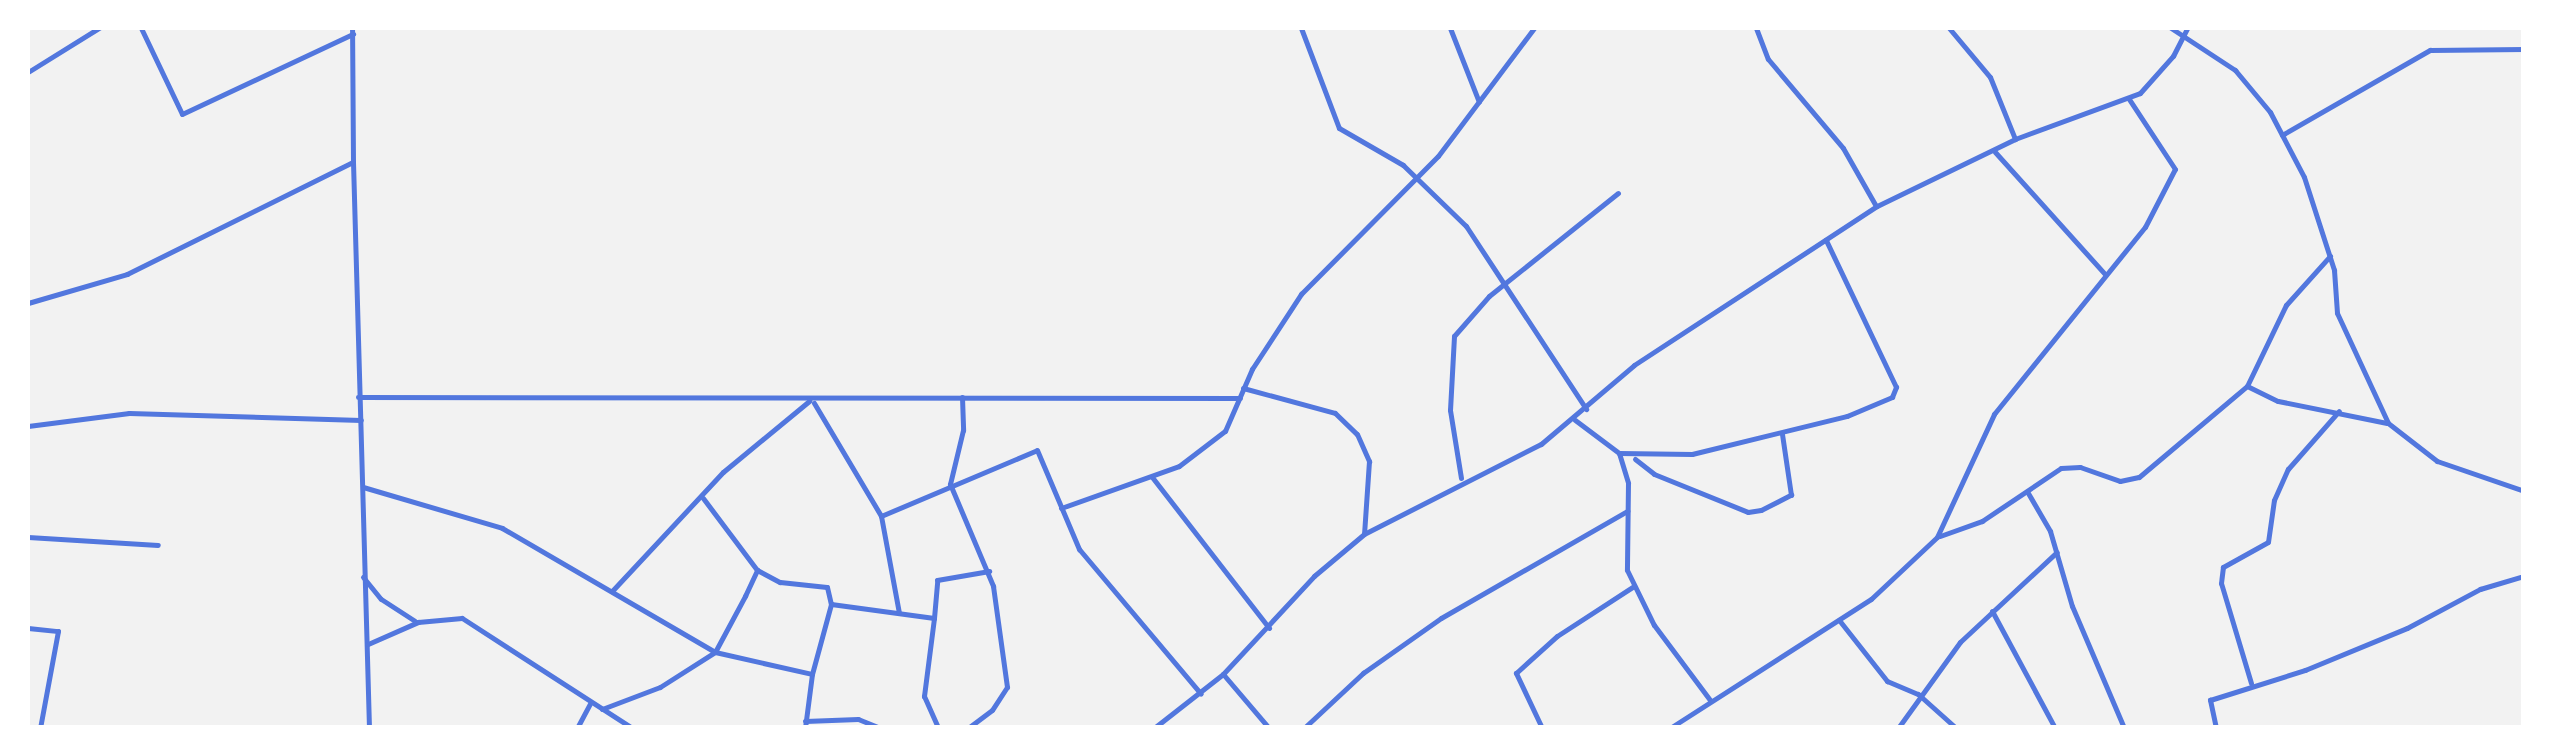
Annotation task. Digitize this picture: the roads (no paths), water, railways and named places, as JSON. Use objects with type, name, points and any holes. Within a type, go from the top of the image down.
[{"type":"street","points":[[28,72],[99,28]]},
{"type":"street","points":[[141,28],[182,114],[352,31],[369,728]]},
{"type":"street","points":[[1301,28],[1339,128],[1383,150],[1466,226],[1586,409]]},
{"type":"street","points":[[1450,28],[1479,102]]},
{"type":"street","points":[[1061,508],[1152,477],[1204,450],[1236,415],[1243,388],[1314,279],[1416,179],[1534,28]]},
{"type":"street","points":[[1756,28],[1768,59],[1843,148],[1876,206]]},
{"type":"street","points":[[1949,28],[1990,78],[2015,138]]},
{"type":"street","points":[[2171,28],[2182,39],[2235,70],[2282,135],[2304,177],[2330,256],[2337,313],[2388,424]]},
{"type":"street","points":[[1154,728],[1223,674],[1314,576],[1364,534],[1462,480],[1522,455],[1575,420],[1634,366],[1876,206],[1995,152],[2015,138],[2130,100],[2187,28]]},
{"type":"street","points":[[2282,135],[2430,50],[2524,49]]},
{"type":"street","points":[[1937,537],[1994,414],[2144,227],[2175,169],[2130,100]]},
{"type":"street","points":[[1995,152],[2104,274]]},
{"type":"street","points":[[28,303],[126,274],[353,162]]},
{"type":"street","points":[[1462,480],[1450,410],[1454,336],[1506,282],[1618,192]]},
{"type":"street","points":[[1575,420],[1618,454],[1636,458],[1692,454],[1847,416],[1895,392],[1826,240]]},
{"type":"street","points":[[1670,728],[1840,620],[1937,537],[2028,493],[2061,468],[2080,466],[2120,481],[2139,477],[2247,386],[2286,306],[2330,256]]},
{"type":"street","points":[[2247,386],[2278,401],[2388,424],[2438,461],[2524,491]]},
{"type":"street","points":[[1243,388],[1335,413],[1356,434],[1370,461],[1364,534]]},
{"type":"street","points":[[358,397],[811,401],[1240,398]]},
{"type":"street","points":[[962,397],[962,430],[950,484],[989,571],[1006,686],[992,710],[968,728]]},
{"type":"street","points":[[612,591],[702,498],[811,401]]},
{"type":"street","points":[[811,401],[881,516],[899,613]]},
{"type":"street","points":[[2251,683],[2221,582],[2223,567],[2268,542],[2274,500],[2288,469],[2339,411]]},
{"type":"street","points":[[28,426],[129,412],[361,420]]},
{"type":"street","points":[[1636,458],[1654,474],[1748,512],[1761,510],[1791,495],[1782,434]]},
{"type":"street","points":[[881,516],[1037,450],[1090,565],[1200,694]]},
{"type":"street","points":[[1618,454],[1628,511],[1625,556],[1634,586],[1710,700]]},
{"type":"street","points":[[1152,477],[1268,628]]},
{"type":"street","points":[[362,488],[502,528],[715,652],[812,674]]},
{"type":"street","points":[[2028,493],[2057,552],[2072,606],[2124,728]]},
{"type":"street","points":[[702,498],[757,570],[780,582],[826,587],[831,604],[812,674],[805,724],[858,718],[880,728]]},
{"type":"street","points":[[1304,728],[1363,673],[1441,618],[1628,511]]},
{"type":"street","points":[[28,536],[158,545]]},
{"type":"street","points":[[1898,728],[1918,694],[1992,610],[2057,552]]},
{"type":"street","points":[[602,709],[660,687],[715,652],[757,570]]},
{"type":"street","points":[[938,728],[924,696],[937,580],[989,571]]},
{"type":"street","points":[[363,576],[381,599],[418,622]]},
{"type":"street","points":[[2216,728],[2208,702],[2251,683],[2305,670],[2406,628],[2480,588],[2524,576]]},
{"type":"street","points":[[1542,728],[1516,674],[1558,636],[1634,586]]},
{"type":"street","points":[[831,604],[934,618]]},
{"type":"street","points":[[1992,610],[2055,728]]},
{"type":"street","points":[[1840,620],[1887,680],[1918,694],[1956,728]]},
{"type":"street","points":[[367,644],[418,622],[476,623],[590,704],[632,728]]},
{"type":"street","points":[[28,628],[58,632],[40,728]]},
{"type":"street","points":[[1223,674],[1269,728]]},
{"type":"street","points":[[577,728],[590,704]]},
{"type":"street","points":[[1681,720],[1684,728]]}]
